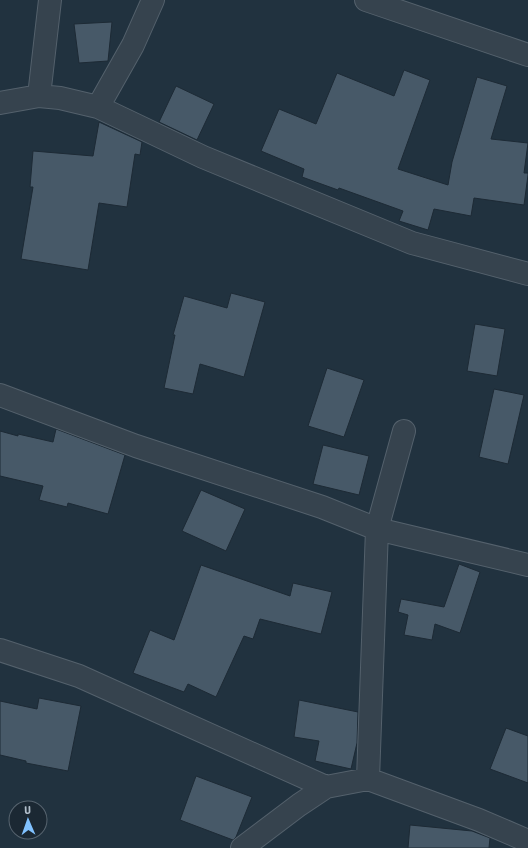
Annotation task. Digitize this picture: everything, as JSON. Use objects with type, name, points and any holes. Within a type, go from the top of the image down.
[{"type":"street","points":[[38,96],[50,0]]},
{"type":"street","points":[[98,107],[133,45],[153,0]]},
{"type":"street","points":[[366,0],[528,55]]},
{"type":"street","points":[[0,103],[38,96],[60,98],[98,107],[203,157],[412,243],[528,274]]},
{"type":"street","points":[[0,395],[136,446],[322,507],[377,529],[528,565]]},
{"type":"street","points":[[368,779],[377,529],[404,431]]},
{"type":"street","points":[[0,650],[86,679],[326,787]]},
{"type":"street","points":[[242,848],[299,805],[326,787],[368,779],[479,820],[528,841]]},
{"type":"building","points":[[112,22],[108,61],[79,63],[74,24]]},
{"type":"building","points":[[404,70],[430,80],[398,169],[448,185],[452,162],[477,77],[507,86],[491,139],[528,143],[524,173],[528,173],[528,175],[524,205],[474,198],[471,216],[434,209],[428,230],[399,221],[403,211],[339,188],[338,190],[302,177],[304,169],[261,151],[279,109],[316,124],[337,73],[394,96]]},
{"type":"building","points":[[176,86],[214,104],[197,140],[159,122]]},
{"type":"building","points":[[99,122],[142,142],[140,155],[135,154],[127,207],[99,203],[88,270],[21,259],[33,187],[30,187],[33,151],[93,156]]},
{"type":"building","points":[[231,293],[265,302],[244,377],[200,364],[193,394],[164,388],[175,335],[173,335],[184,296],[227,308]]},
{"type":"building","points":[[475,324],[505,329],[497,376],[467,371]]},
{"type":"building","points":[[327,368],[364,380],[344,437],[308,426]]},
{"type":"building","points":[[494,389],[524,395],[508,464],[479,457]]},
{"type":"building","points":[[56,429],[125,455],[108,514],[68,503],[67,507],[39,500],[43,486],[0,476],[0,431],[18,436],[18,434],[53,442]]},
{"type":"building","points":[[323,445],[369,456],[359,495],[313,484]]},
{"type":"building","points":[[201,490],[245,509],[226,551],[182,531]]},
{"type":"building","points":[[459,564],[480,572],[460,633],[435,624],[432,640],[404,635],[408,615],[398,612],[401,599],[444,607]]},
{"type":"building","points":[[201,565],[290,596],[293,583],[332,592],[321,634],[260,619],[253,639],[244,636],[216,697],[188,684],[184,692],[133,673],[150,630],[174,640]]},
{"type":"building","points":[[39,698],[81,706],[68,771],[26,763],[26,761],[0,755],[0,701],[37,709]]},
{"type":"building","points":[[299,700],[358,712],[357,743],[351,769],[315,761],[319,741],[294,737]]},
{"type":"building","points":[[506,728],[528,736],[528,783],[490,769]]},
{"type":"building","points":[[196,776],[252,797],[236,837],[233,840],[180,820]]},
{"type":"building","points":[[410,825],[472,831],[490,838],[489,848],[408,848]]}]
